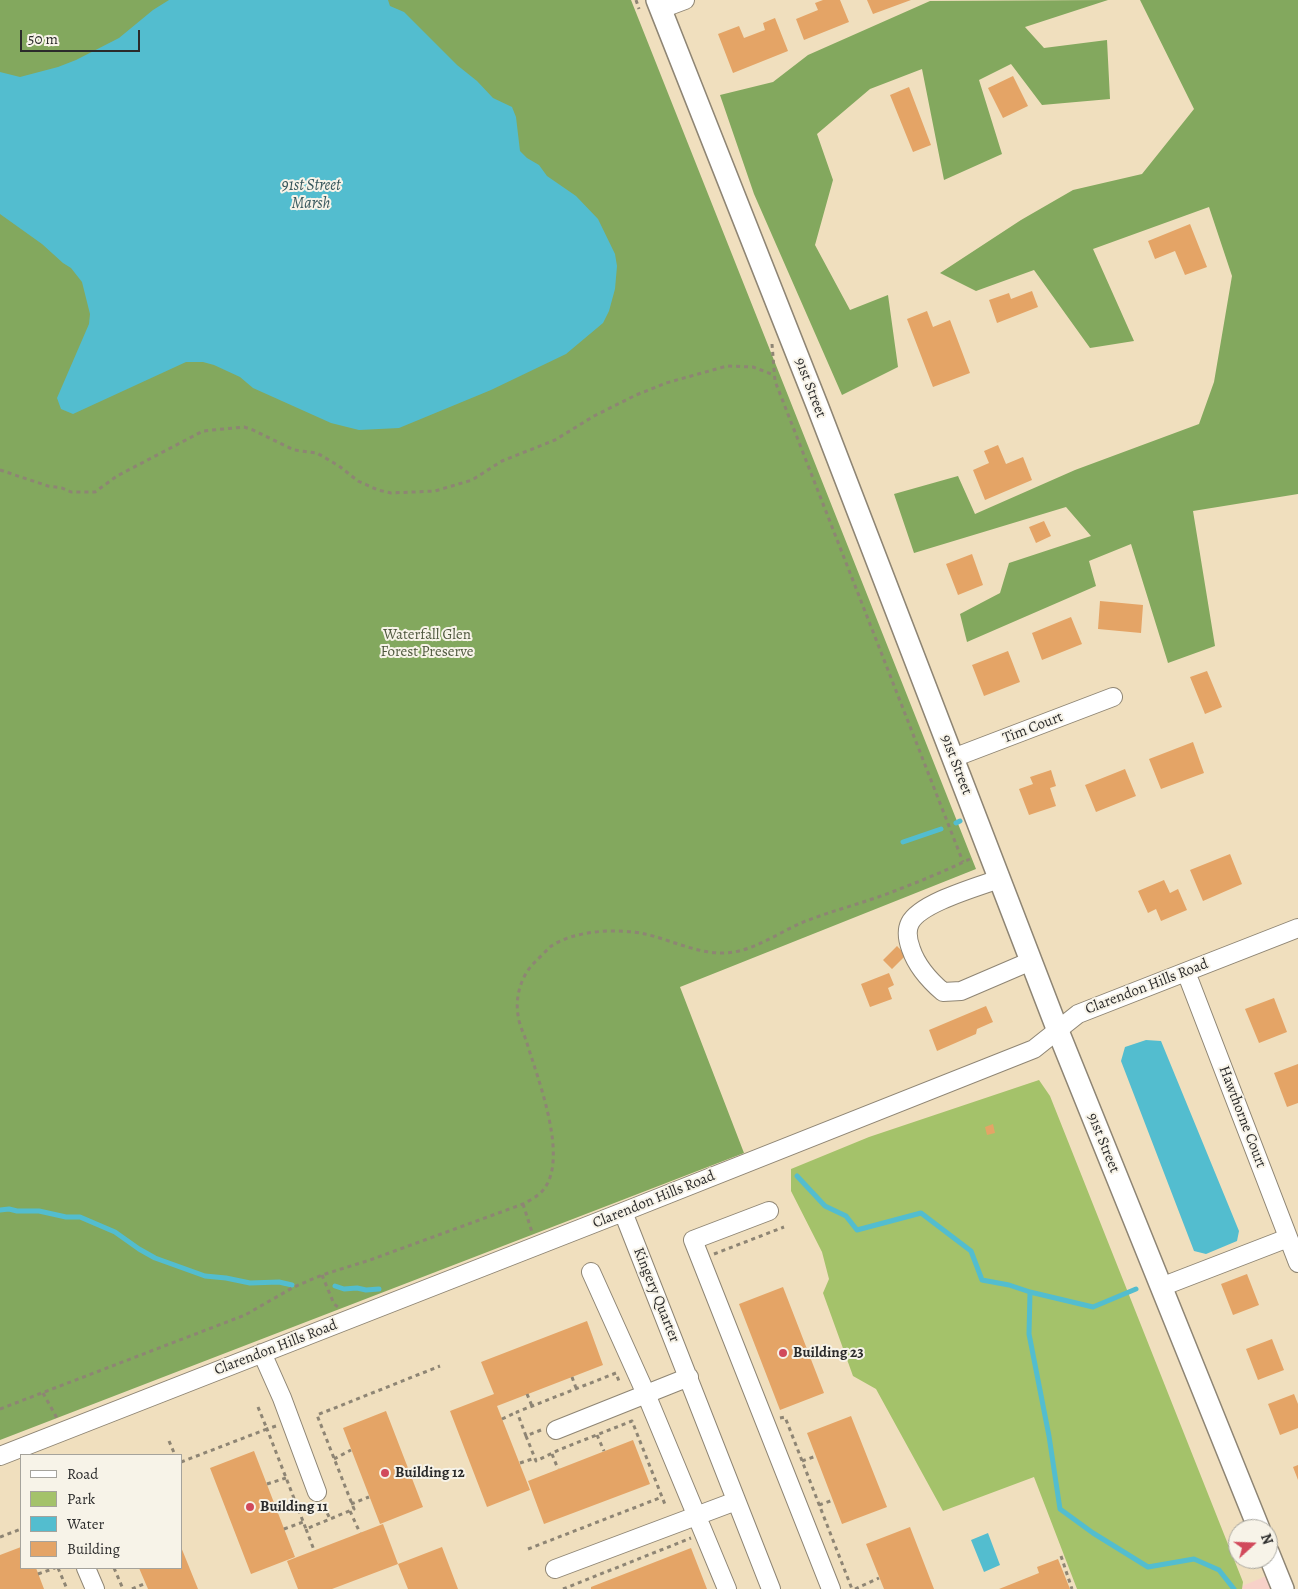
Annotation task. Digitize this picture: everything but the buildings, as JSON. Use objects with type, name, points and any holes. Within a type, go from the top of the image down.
[{"type":"main road","name":"91st Street","points":[[652,6],[817,405],[1058,1031],[1255,1519]]},
{"type":"main road","points":[[1275,1569],[1283,1589]]},
{"type":"street","points":[[652,6],[685,0]]},
{"type":"street","name":"Tim Court","points":[[953,758],[1113,697]]},
{"type":"street","points":[[999,879],[935,903],[915,915],[908,925],[908,940],[915,961],[929,980],[943,992],[961,991],[1031,962]]},
{"type":"street","name":"Clarendon Hills Road","points":[[0,1456],[38,1449],[64,1431],[1034,1049],[1078,1014],[1298,928]]},
{"type":"street","name":"Hawthorne Court","points":[[1186,972],[1298,1263]]},
{"type":"street","points":[[769,1211],[693,1240],[831,1589]]},
{"type":"street","name":"Kingery Quarter","points":[[624,1212],[771,1589]]},
{"type":"street","points":[[1161,1287],[1288,1238]]},
{"type":"street","points":[[591,1272],[646,1394],[727,1589]]},
{"type":"street","points":[[262,1353],[282,1398],[319,1496]]},
{"type":"street","points":[[549,1430],[688,1377]]},
{"type":"street","points":[[555,1569],[736,1501]]},
{"type":"street","points":[[86,1569],[95,1589]]},
{"type":"path","points":[[636,0],[652,6]]},
{"type":"path","points":[[772,338],[775,381],[963,862]]},
{"type":"path","points":[[0,470],[70,492],[95,492],[117,476],[203,431],[244,427],[294,450],[317,454],[339,466],[358,481],[378,490],[391,493],[435,491],[472,480],[502,461],[556,440],[594,416],[636,395],[666,383],[727,366],[753,367],[774,375]]},
{"type":"path","points":[[0,1409],[245,1315],[294,1287],[322,1275],[370,1260],[522,1204],[544,1190],[550,1180],[554,1148],[542,1095],[518,1016],[518,1001],[521,983],[532,964],[551,946],[569,939],[609,930],[644,934],[697,950],[722,953],[744,951],[805,921],[901,889],[972,858]]},
{"type":"path","points":[[522,1204],[534,1237]]},
{"type":"path","points":[[710,1255],[784,1227]]},
{"type":"path","points":[[322,1275],[334,1304],[354,1318]]},
{"type":"path","points":[[306,1529],[354,1509],[317,1415],[440,1366]]},
{"type":"path","points":[[502,1419],[616,1373],[620,1384]]},
{"type":"path","points":[[572,1377],[576,1388]]},
{"type":"path","points":[[43,1393],[64,1431]]},
{"type":"path","points":[[527,1394],[532,1406]]},
{"type":"path","points":[[258,1407],[314,1550]]},
{"type":"path","points":[[517,1412],[536,1461],[632,1421],[666,1507]]},
{"type":"path","points":[[778,1419],[785,1417],[853,1589],[880,1578]]},
{"type":"path","points":[[182,1462],[276,1426]]},
{"type":"path","points":[[526,1436],[549,1430]]},
{"type":"path","points":[[597,1435],[604,1452]]},
{"type":"path","points":[[169,1442],[175,1454]]},
{"type":"path","points":[[334,1459],[351,1450]]},
{"type":"path","points":[[552,1454],[558,1469]]},
{"type":"path","points":[[802,1461],[816,1456]]},
{"type":"path","points":[[520,1463],[535,1458]]},
{"type":"path","points":[[267,1484],[286,1478]]},
{"type":"path","points":[[319,1496],[330,1519]]},
{"type":"path","points":[[351,1504],[369,1496]]},
{"type":"path","points":[[528,1549],[662,1497]]},
{"type":"path","points":[[819,1506],[833,1500]]},
{"type":"path","points":[[350,1511],[360,1533]]},
{"type":"path","points":[[284,1529],[303,1522]]},
{"type":"path","points":[[0,1537],[20,1528]]},
{"type":"path","points":[[563,1589],[694,1537]]},
{"type":"path","points":[[1061,1556],[1072,1589]]},
{"type":"path","points":[[38,1574],[53,1569]]},
{"type":"path","points":[[57,1569],[67,1589]]},
{"type":"path","points":[[114,1569],[123,1589]]},
{"type":"path","points":[[132,1589],[146,1583]]},
{"type":"shaded area","points":[[1276,1572],[1283,1589],[1235,1589]]},
{"type":"green space","name":"Waterfall Glen Forest Preserve","points":[[0,0],[631,0],[976,869],[680,987],[744,1153],[0,1440]]},
{"type":"green space","points":[[1108,0],[1025,27],[1044,48],[1107,40],[1110,99],[1042,105],[1011,64],[979,80],[1002,154],[944,180],[922,69],[870,89],[817,134],[833,180],[815,245],[850,310],[888,295],[898,367],[842,395],[754,194],[720,95],[773,82],[808,55],[930,1]]},
{"type":"green space","points":[[1140,0],[1298,0],[1298,494],[1193,511],[1215,646],[1168,663],[1131,544],[1089,561],[1096,586],[967,642],[960,614],[1000,593],[1009,563],[1091,536],[1066,507],[914,553],[894,494],[958,476],[975,514],[1075,470],[1199,424],[1214,382],[1232,276],[1209,207],[1093,249],[1134,341],[1090,348],[1034,270],[976,291],[940,273],[1021,220],[1073,190],[1142,174],[1194,109]]},
{"type":"green space","points":[[1039,1080],[1050,1096],[1228,1544],[1228,1569],[1238,1569],[1243,1582],[1242,1589],[1077,1589],[1034,1477],[943,1511],[876,1389],[853,1376],[823,1293],[829,1279],[822,1252],[791,1191],[791,1169],[869,1137]]},
{"type":"water","name":"91st Street Marsh","points":[[169,0],[388,0],[390,6],[404,12],[493,98],[512,107],[516,117],[520,151],[539,165],[547,176],[576,196],[598,219],[615,254],[617,266],[615,289],[609,311],[603,323],[566,354],[491,390],[399,428],[359,430],[331,423],[253,388],[240,377],[203,362],[186,362],[73,414],[61,409],[57,398],[89,324],[90,314],[82,282],[71,268],[42,244],[0,214],[0,72],[20,77],[76,60],[119,38],[153,10]]},
{"type":"water","points":[[1146,1040],[1161,1041],[1239,1231],[1237,1241],[1206,1254],[1194,1251],[1121,1061],[1125,1047]]},
{"type":"water","points":[[988,1533],[1000,1565],[984,1572],[971,1540]]},
{"type":"waterway","points":[[956,823],[960,821]]},
{"type":"waterway","points":[[903,842],[941,829]]},
{"type":"waterway","points":[[797,1176],[825,1206],[846,1216],[857,1230],[921,1213],[971,1251],[982,1280],[1009,1285],[1030,1292],[1029,1334],[1049,1436],[1060,1509],[1093,1533],[1148,1567],[1194,1559],[1219,1570],[1234,1589]]},
{"type":"waterway","points":[[0,1210],[39,1211],[66,1217],[80,1217],[115,1232],[155,1258],[205,1276],[250,1283],[279,1282],[292,1285]]},
{"type":"waterway","points":[[335,1286],[344,1289],[379,1289]]},
{"type":"waterway","points":[[1030,1292],[1093,1307],[1136,1289]]},
{"type":"place","name":"Building 23","points":[[783,1353]]},
{"type":"place","name":"Building 12","points":[[385,1473]]},
{"type":"place","name":"Building 11","points":[[250,1507]]}]
